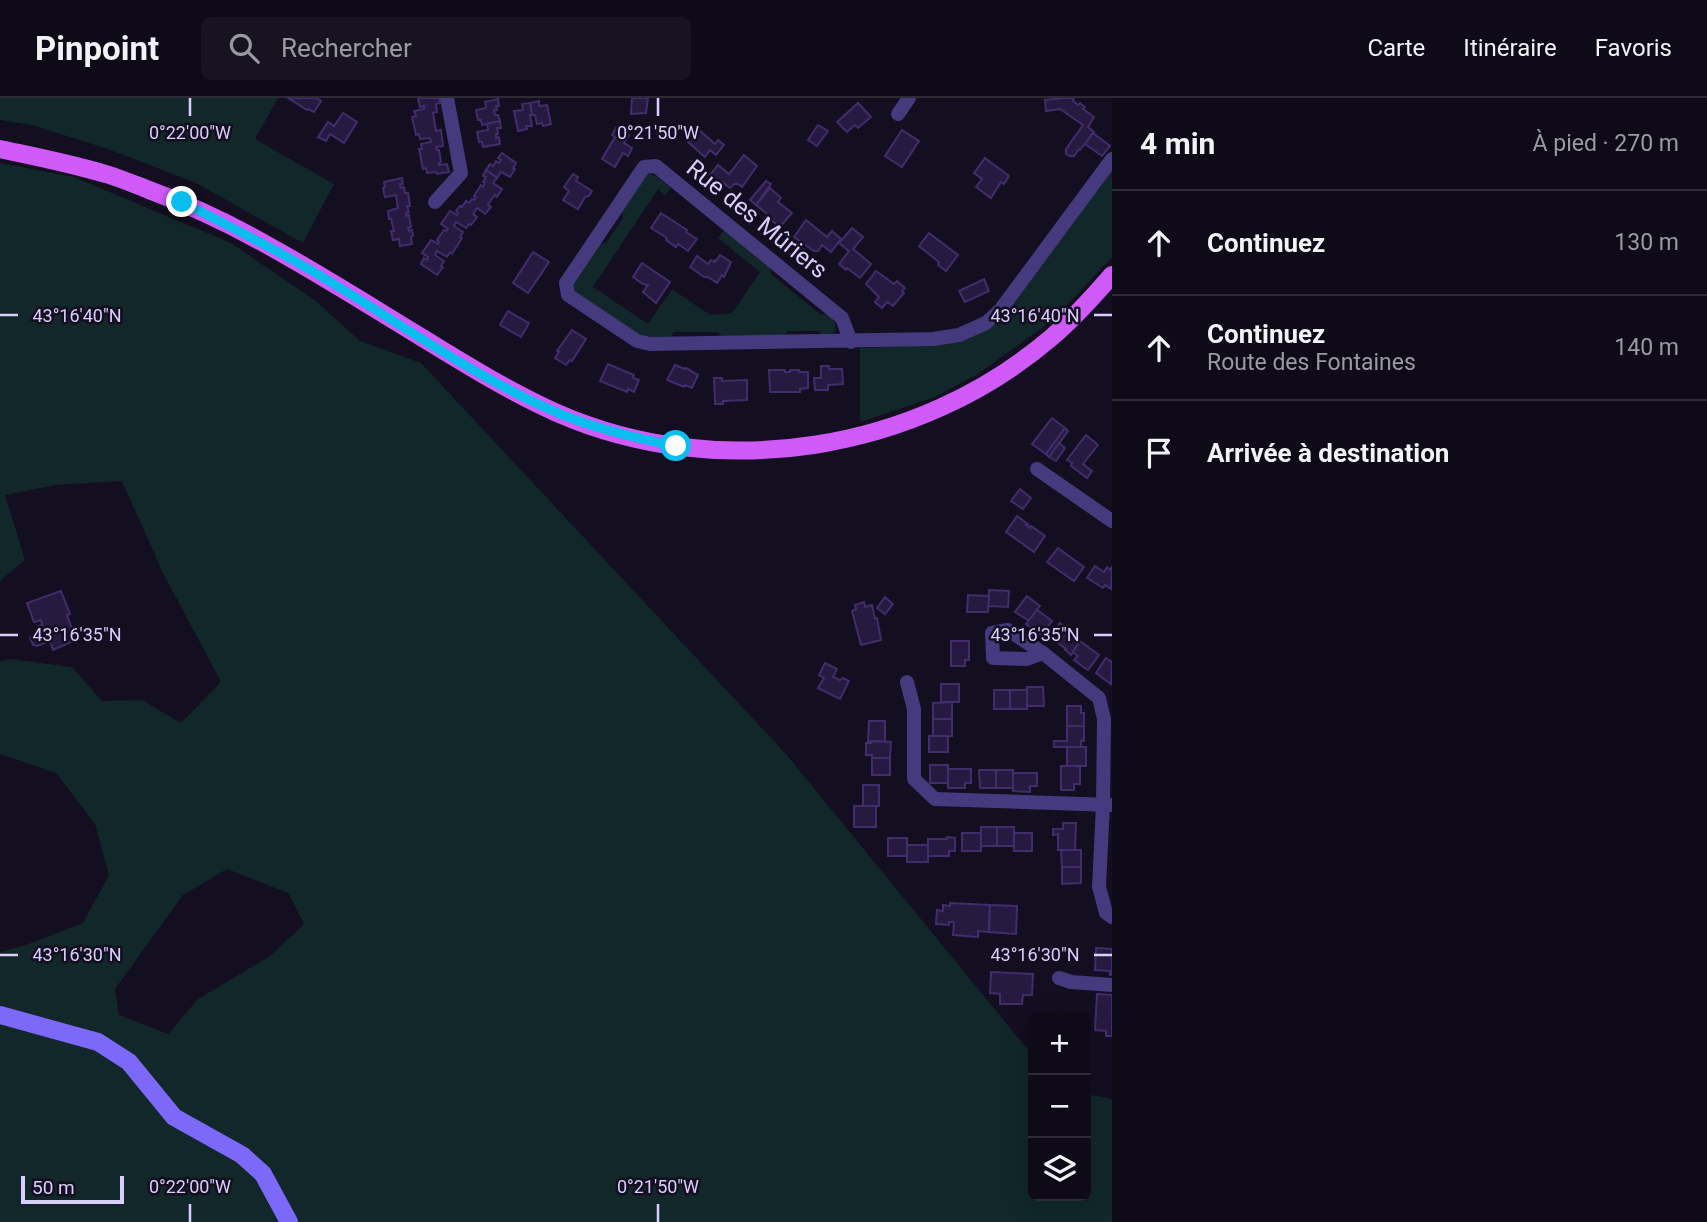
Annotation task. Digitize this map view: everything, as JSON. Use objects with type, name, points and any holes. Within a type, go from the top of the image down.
[{"type":"main road","points":[[0,149],[112,176],[182,202],[264,243],[511,390],[558,413],[600,429],[676,446],[761,451],[801,447],[875,432],[920,417],[970,393],[1011,368],[1051,338],[1083,309],[1112,275]]},
{"type":"street","points":[[435,202],[461,173],[447,98]]},
{"type":"street","points":[[898,114],[909,98]]},
{"type":"street","name":"Rue des Mûriers","points":[[851,342],[842,318],[656,166],[644,167],[566,283],[568,295],[637,341],[650,344],[851,342],[933,339],[959,335],[986,323],[1001,309],[1112,159]]},
{"type":"street","points":[[1037,469],[1112,522]]},
{"type":"street","points":[[1043,653],[1099,698],[1108,719],[1107,805],[1099,887],[1106,913],[1112,917]]},
{"type":"street","points":[[907,682],[914,709],[914,779],[935,799],[1107,805]]},
{"type":"street","points":[[1059,978],[1071,982],[1112,985]]},
{"type":"street","points":[[0,1015],[98,1042],[129,1062],[174,1117],[242,1155],[263,1174],[289,1222]]},
{"type":"green space","points":[[0,98],[278,98],[255,139],[334,184],[303,243],[196,183],[108,149],[32,125],[0,120]]},
{"type":"green space","points":[[0,163],[74,177],[231,243],[316,301],[360,341],[421,363],[786,754],[1028,1050],[1028,1201],[1091,1201],[1091,1095],[1112,1099],[1112,1222],[0,1222],[0,952],[83,923],[109,875],[95,824],[56,773],[0,754],[0,661],[10,659],[72,667],[102,701],[142,700],[181,723],[221,682],[163,573],[122,481],[56,485],[5,495],[25,560],[0,581]],"holes":[[[227,869],[288,893],[304,924],[270,956],[198,999],[168,1034],[119,1015],[115,989],[183,895]]]},
{"type":"green space","points":[[1112,167],[1112,257],[1075,297],[1042,328],[978,374],[935,397],[860,422],[860,348],[935,345],[982,332]]},
{"type":"green space","points":[[646,174],[656,176],[671,188],[665,195],[658,189],[593,287],[648,324],[672,289],[710,315],[732,313],[760,272],[718,238],[724,230],[771,269],[771,274],[821,315],[826,314],[831,318],[835,323],[835,332],[823,336],[819,331],[788,331],[783,337],[722,337],[718,332],[674,332],[670,338],[644,337],[575,296],[573,282],[599,244],[606,243],[623,218],[622,211]]},
{"type":"building","points":[[288,98],[316,98],[321,101],[314,112]]},
{"type":"building","points":[[418,98],[439,98],[440,103],[436,104],[437,112],[433,113],[436,131],[441,130],[443,146],[436,147],[441,162],[439,165],[447,164],[449,172],[427,173],[426,168],[423,169],[419,149],[422,149],[421,144],[431,142],[430,138],[420,139],[419,134],[416,135],[412,117],[416,116],[414,111],[424,109],[424,106],[420,107]]},
{"type":"building","points":[[632,98],[648,98],[646,113],[631,114]]},
{"type":"building","points":[[1074,98],[1073,101],[1078,105],[1080,103],[1085,107],[1083,109],[1094,117],[1088,127],[1094,132],[1074,156],[1066,154],[1066,149],[1083,125],[1060,109],[1046,111],[1045,100]]},
{"type":"building","points":[[498,99],[499,106],[494,110],[500,121],[482,125],[476,110],[486,108],[485,102]]},
{"type":"building","points":[[539,101],[539,106],[547,105],[551,124],[537,124],[535,115],[532,115],[530,103]]},
{"type":"building","points":[[530,103],[532,126],[518,131],[514,111],[523,110],[522,104]]},
{"type":"building","points":[[858,103],[871,117],[858,128],[855,125],[847,132],[837,122]]},
{"type":"building","points":[[343,113],[357,122],[344,143],[330,134],[326,141],[318,137],[328,122],[334,126]]},
{"type":"building","points":[[500,121],[501,128],[497,128],[496,138],[499,137],[500,144],[483,147],[477,132],[488,130],[487,124]]},
{"type":"building","points":[[818,125],[828,131],[817,146],[808,140]]},
{"type":"building","points":[[616,128],[629,135],[624,143],[632,148],[628,156],[623,153],[615,167],[602,159],[615,137],[612,135]]},
{"type":"building","points":[[698,129],[715,144],[718,140],[724,145],[716,155],[710,150],[705,157],[688,142]]},
{"type":"building","points":[[902,130],[919,141],[902,167],[885,156]]},
{"type":"building","points":[[1093,133],[1110,146],[1102,156],[1085,144]]},
{"type":"building","points":[[502,153],[516,163],[513,168],[515,169],[510,177],[501,172],[497,178],[486,170],[490,164],[493,166],[496,161],[499,163],[501,160],[498,158]]},
{"type":"building","points":[[744,155],[757,166],[742,187],[734,184],[730,188],[722,182],[720,185],[709,176],[718,165],[729,174]]},
{"type":"building","points":[[985,158],[1009,176],[1004,184],[1001,182],[991,198],[976,187],[982,179],[974,173]]},
{"type":"building","points":[[486,170],[497,178],[493,183],[502,189],[497,197],[495,195],[491,200],[488,205],[491,207],[485,214],[477,208],[473,214],[477,217],[471,225],[466,228],[456,222],[454,226],[463,232],[460,237],[462,238],[447,257],[437,251],[435,255],[444,261],[437,275],[421,264],[424,258],[427,260],[428,257],[422,253],[431,240],[438,244],[437,240],[444,230],[448,229],[441,224],[450,211],[457,215],[456,211],[460,206],[466,201],[469,203],[474,200],[481,185],[483,187],[485,183],[483,182],[486,177],[483,176]]},
{"type":"building","points":[[573,174],[578,177],[576,181],[592,191],[578,209],[563,200],[569,191],[564,187]]},
{"type":"building","points":[[402,178],[401,188],[404,187],[405,193],[408,193],[410,206],[407,206],[409,212],[406,213],[406,216],[409,215],[411,227],[408,228],[409,231],[412,230],[413,236],[412,244],[400,246],[399,239],[393,240],[391,231],[394,231],[388,211],[398,208],[396,195],[385,197],[383,188],[384,182]]},
{"type":"building","points":[[766,181],[771,184],[756,205],[750,200]]},
{"type":"building","points":[[770,188],[781,198],[778,202],[792,213],[780,227],[756,205]]},
{"type":"building","points":[[661,213],[697,239],[688,251],[678,244],[676,247],[651,228]]},
{"type":"building","points":[[806,220],[827,237],[832,231],[841,239],[831,252],[822,245],[818,251],[814,251],[794,237]]},
{"type":"building","points":[[852,228],[863,237],[853,249],[871,264],[860,278],[839,264],[849,251],[839,243]]},
{"type":"building","points":[[929,233],[958,255],[946,271],[919,246]]},
{"type":"building","points":[[533,252],[549,262],[528,293],[513,283]]},
{"type":"building","points":[[720,255],[731,262],[724,277],[722,275],[717,283],[690,267],[697,256],[708,264],[711,260],[716,261]]},
{"type":"building","points":[[642,263],[670,282],[656,303],[643,292],[648,285],[633,277]]},
{"type":"building","points":[[876,271],[894,284],[897,281],[905,288],[893,306],[887,302],[882,308],[875,302],[879,297],[866,284]]},
{"type":"building","points":[[984,279],[989,291],[965,302],[959,291]]},
{"type":"building","points":[[508,311],[529,323],[521,337],[500,325]]},
{"type":"building","points":[[572,330],[586,339],[572,361],[566,365],[555,358]]},
{"type":"building","points":[[608,364],[634,375],[633,378],[639,380],[634,392],[628,389],[627,392],[600,381]]},
{"type":"building","points":[[675,365],[698,375],[692,388],[667,380]]},
{"type":"building","points":[[821,366],[842,369],[843,384],[828,385],[828,390],[815,390],[814,378],[821,378]]},
{"type":"building","points":[[769,370],[808,372],[808,388],[800,389],[800,392],[770,392]]},
{"type":"building","points":[[714,378],[722,378],[722,381],[747,380],[747,400],[715,404]]},
{"type":"building","points":[[1052,418],[1065,428],[1046,454],[1032,444]]},
{"type":"building","points":[[1065,428],[1068,431],[1049,457],[1046,454]]},
{"type":"building","points":[[1086,435],[1098,445],[1083,464],[1092,471],[1087,478],[1067,460]]},
{"type":"building","points":[[1059,443],[1065,448],[1056,461],[1049,457]]},
{"type":"building","points":[[1020,489],[1031,498],[1023,509],[1011,501]]},
{"type":"building","points":[[1017,516],[1030,528],[1031,526],[1045,536],[1034,552],[1006,532]]},
{"type":"building","points":[[1058,548],[1084,567],[1074,581],[1047,562]]},
{"type":"building","points":[[1095,566],[1104,572],[1107,567],[1110,570],[1112,567],[1111,589],[1105,585],[1103,588],[1087,578]]},
{"type":"building","points":[[989,590],[1009,591],[1008,607],[988,606]]},
{"type":"building","points":[[61,591],[76,640],[53,650],[50,641],[33,645],[30,638],[40,633],[38,626],[42,625],[41,620],[34,622],[27,603]]},
{"type":"building","points":[[968,595],[989,596],[988,612],[967,612]]},
{"type":"building","points":[[1027,596],[1040,606],[1029,621],[1015,612]]},
{"type":"building","points":[[885,597],[893,604],[885,614],[877,608]]},
{"type":"building","points":[[864,602],[865,607],[872,605],[881,640],[861,645],[852,611],[856,609],[855,605]]},
{"type":"building","points":[[1037,610],[1052,621],[1041,635],[1026,624]]},
{"type":"building","points":[[1060,623],[1076,636],[1074,639],[1079,643],[1071,655],[1050,637]]},
{"type":"building","points":[[951,641],[969,641],[969,660],[965,660],[965,666],[951,666]]},
{"type":"building","points":[[1080,641],[1099,655],[1088,670],[1074,660],[1078,656],[1073,652]]},
{"type":"building","points":[[1106,658],[1112,662],[1111,684],[1096,673]]},
{"type":"building","points":[[825,663],[837,669],[833,677],[849,681],[840,699],[818,688],[824,678],[819,675]]},
{"type":"building","points":[[941,684],[959,684],[959,702],[941,702]]},
{"type":"building","points":[[1027,687],[1043,687],[1044,706],[1027,706]]},
{"type":"building","points":[[994,690],[1010,690],[1010,709],[994,709]]},
{"type":"building","points":[[1010,690],[1027,690],[1027,709],[1010,709]]},
{"type":"building","points":[[952,702],[952,719],[933,719],[933,703]]},
{"type":"building","points":[[1067,706],[1081,706],[1084,726],[1067,726]]},
{"type":"building","points":[[933,719],[952,719],[952,736],[933,736]]},
{"type":"building","points":[[869,721],[885,721],[885,742],[868,741]]},
{"type":"building","points":[[1067,726],[1084,726],[1084,741],[1081,741],[1081,747],[1054,747],[1054,741],[1067,741]]},
{"type":"building","points":[[929,736],[948,736],[948,752],[929,752]]},
{"type":"building","points":[[891,742],[890,758],[872,758],[872,755],[866,755],[866,743]]},
{"type":"building","points":[[1067,747],[1086,747],[1086,766],[1067,766]]},
{"type":"building","points":[[872,758],[890,758],[890,775],[872,775]]},
{"type":"building","points":[[930,765],[948,765],[948,783],[930,783]]},
{"type":"building","points":[[1061,766],[1080,766],[1080,784],[1074,784],[1074,790],[1061,790]]},
{"type":"building","points":[[948,769],[971,769],[971,783],[965,783],[965,788],[948,788]]},
{"type":"building","points":[[979,770],[996,770],[996,788],[980,788]]},
{"type":"building","points":[[996,770],[1013,770],[1013,788],[996,788]]},
{"type":"building","points":[[1013,773],[1037,773],[1037,786],[1030,786],[1030,792],[1013,791]]},
{"type":"building","points":[[863,785],[879,785],[879,806],[863,806]]},
{"type":"building","points":[[854,806],[876,806],[876,827],[854,827]]},
{"type":"building","points":[[1063,823],[1076,823],[1075,850],[1058,850],[1058,834],[1053,835],[1053,829],[1063,829]]},
{"type":"building","points":[[981,827],[997,827],[997,846],[981,846]]},
{"type":"building","points":[[997,827],[1014,827],[1014,846],[997,846]]},
{"type":"building","points":[[962,833],[981,833],[981,851],[962,851]]},
{"type":"building","points":[[1014,833],[1032,833],[1032,851],[1014,851]]},
{"type":"building","points":[[888,838],[907,838],[907,856],[888,856]]},
{"type":"building","points":[[955,838],[955,851],[949,851],[949,856],[928,856],[928,839]]},
{"type":"building","points":[[907,845],[928,845],[928,862],[907,862]]},
{"type":"building","points":[[1061,850],[1081,850],[1081,867],[1062,867]]},
{"type":"building","points":[[1062,867],[1081,867],[1081,883],[1062,884]]},
{"type":"building","points":[[950,903],[990,905],[989,932],[978,931],[978,937],[953,935],[954,922],[949,922],[949,925],[936,924],[937,910],[943,911],[943,905],[950,906]]},
{"type":"building","points":[[990,905],[1017,906],[1016,934],[989,932]]},
{"type":"building","points":[[1096,948],[1112,949],[1112,975],[1110,971],[1095,970]]},
{"type":"building","points":[[991,972],[1033,974],[1032,995],[1023,995],[1022,1004],[1000,1004],[1000,994],[990,993]]},
{"type":"building","points":[[1097,994],[1112,995],[1112,1036],[1106,1036],[1106,1031],[1095,1030]]},
{"type":"route","points":[[182,202],[264,243],[511,390],[558,413],[600,429],[676,446]]}]
